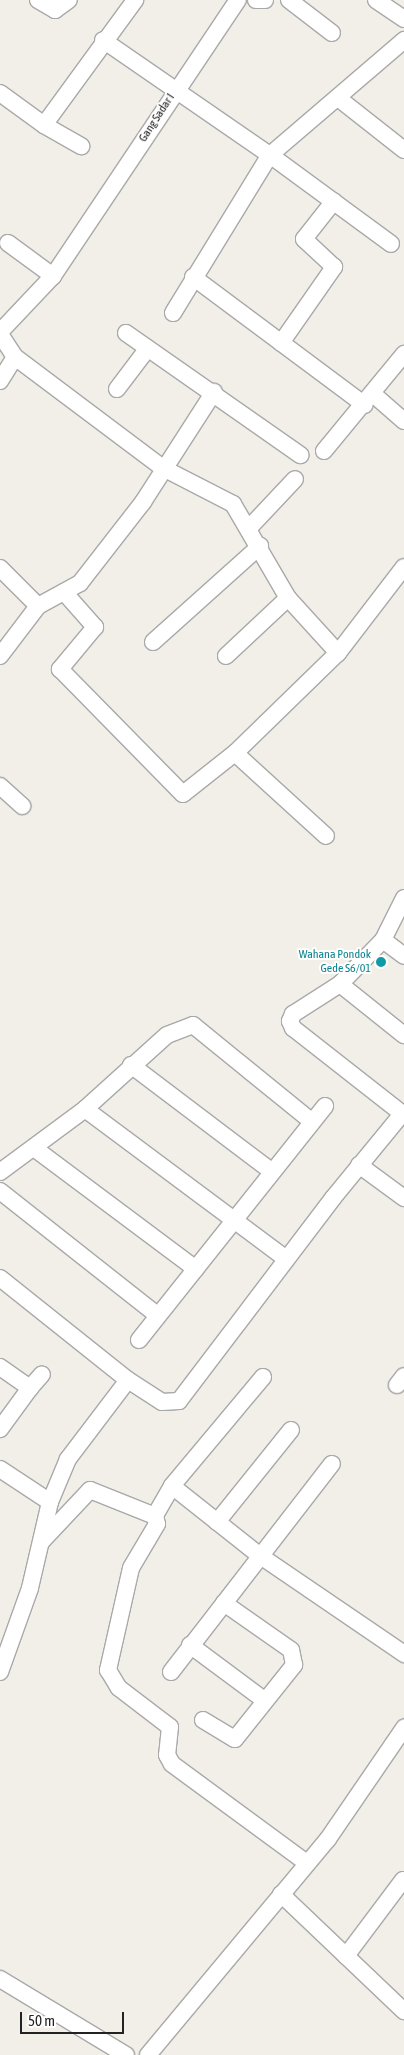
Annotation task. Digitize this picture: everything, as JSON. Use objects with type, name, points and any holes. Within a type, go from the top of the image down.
[{"type":"street","points":[[38,0],[55,10],[69,0]]},
{"type":"street","points":[[44,124],[103,40],[135,0]]},
{"type":"street","points":[[103,40],[176,90],[238,0]]},
{"type":"street","points":[[256,0],[265,0]]},
{"type":"street","points":[[289,0],[332,33]]},
{"type":"street","points":[[376,0],[404,19]]},
{"type":"street","points":[[173,313],[193,277],[270,156],[404,40]]},
{"type":"street","name":"Gang Sadar I","points":[[0,333],[53,276],[176,90],[334,201],[391,244]]},
{"type":"street","points":[[0,93],[44,124],[81,146]]},
{"type":"street","points":[[338,98],[404,150]]},
{"type":"street","points":[[281,343],[334,267],[304,239],[334,201]]},
{"type":"street","points":[[8,243],[53,276]]},
{"type":"street","points":[[193,277],[281,343],[369,400],[404,420]]},
{"type":"street","points":[[0,333],[15,356],[163,468],[233,504],[260,546],[288,598],[338,653]]},
{"type":"street","points":[[126,333],[214,392],[300,455]]},
{"type":"street","points":[[117,389],[148,348]]},
{"type":"street","points":[[324,451],[369,400],[404,354]]},
{"type":"street","points":[[0,381],[15,356]]},
{"type":"street","points":[[0,656],[38,606],[80,583],[143,502],[163,468],[214,392]]},
{"type":"street","points":[[249,528],[295,479]]},
{"type":"street","points":[[153,642],[260,546]]},
{"type":"street","points":[[64,592],[95,627],[60,669],[177,790],[188,793],[235,752],[338,653],[404,567]]},
{"type":"street","points":[[0,568],[38,606]]},
{"type":"street","points":[[226,656],[288,598]]},
{"type":"street","points":[[235,752],[326,836]]},
{"type":"street","points":[[0,786],[22,806]]},
{"type":"street","points":[[0,1278],[128,1380],[162,1402],[180,1401],[359,1165],[403,1115],[293,1028],[293,1014],[340,984],[383,940],[404,898]]},
{"type":"street","points":[[383,940],[404,956]]},
{"type":"street","points":[[340,984],[404,1035]]},
{"type":"street","points":[[0,1172],[85,1110],[131,1064],[167,1035],[198,1025],[311,1121]]},
{"type":"street","points":[[131,1064],[271,1171]]},
{"type":"street","points":[[139,1340],[235,1222],[271,1171],[325,1106]]},
{"type":"street","points":[[85,1110],[286,1259]]},
{"type":"street","points":[[34,1148],[196,1269]]},
{"type":"street","points":[[359,1165],[404,1198]]},
{"type":"street","points":[[0,1191],[158,1316]]},
{"type":"street","points":[[0,1367],[30,1388]]},
{"type":"street","points":[[0,1429],[42,1374]]},
{"type":"street","points":[[263,1377],[172,1486],[155,1516],[157,1524],[131,1568],[110,1676],[170,1727],[167,1756],[172,1764],[307,1863]]},
{"type":"street","points":[[0,1672],[30,1588],[50,1502],[77,1444],[128,1380]]},
{"type":"street","points":[[217,1522],[291,1430]]},
{"type":"street","points":[[172,1672],[258,1555],[332,1464]]},
{"type":"street","points":[[0,1469],[50,1502]]},
{"type":"street","points":[[172,1486],[258,1555],[404,1654]]},
{"type":"street","points":[[39,1544],[90,1490],[155,1516]]},
{"type":"street","points":[[203,1720],[235,1739],[264,1700],[294,1665],[294,1656],[224,1603]]},
{"type":"street","points":[[190,1645],[264,1700]]},
{"type":"street","points":[[148,2055],[307,1863],[404,1728]]},
{"type":"street","points":[[346,1956],[403,1880]]},
{"type":"street","points":[[281,1894],[404,2011]]},
{"type":"street","points":[[0,1979],[126,2055]]},
{"type":"place","name":"Wahana Pondok Gede S6/01","points":[[381,962]]}]
